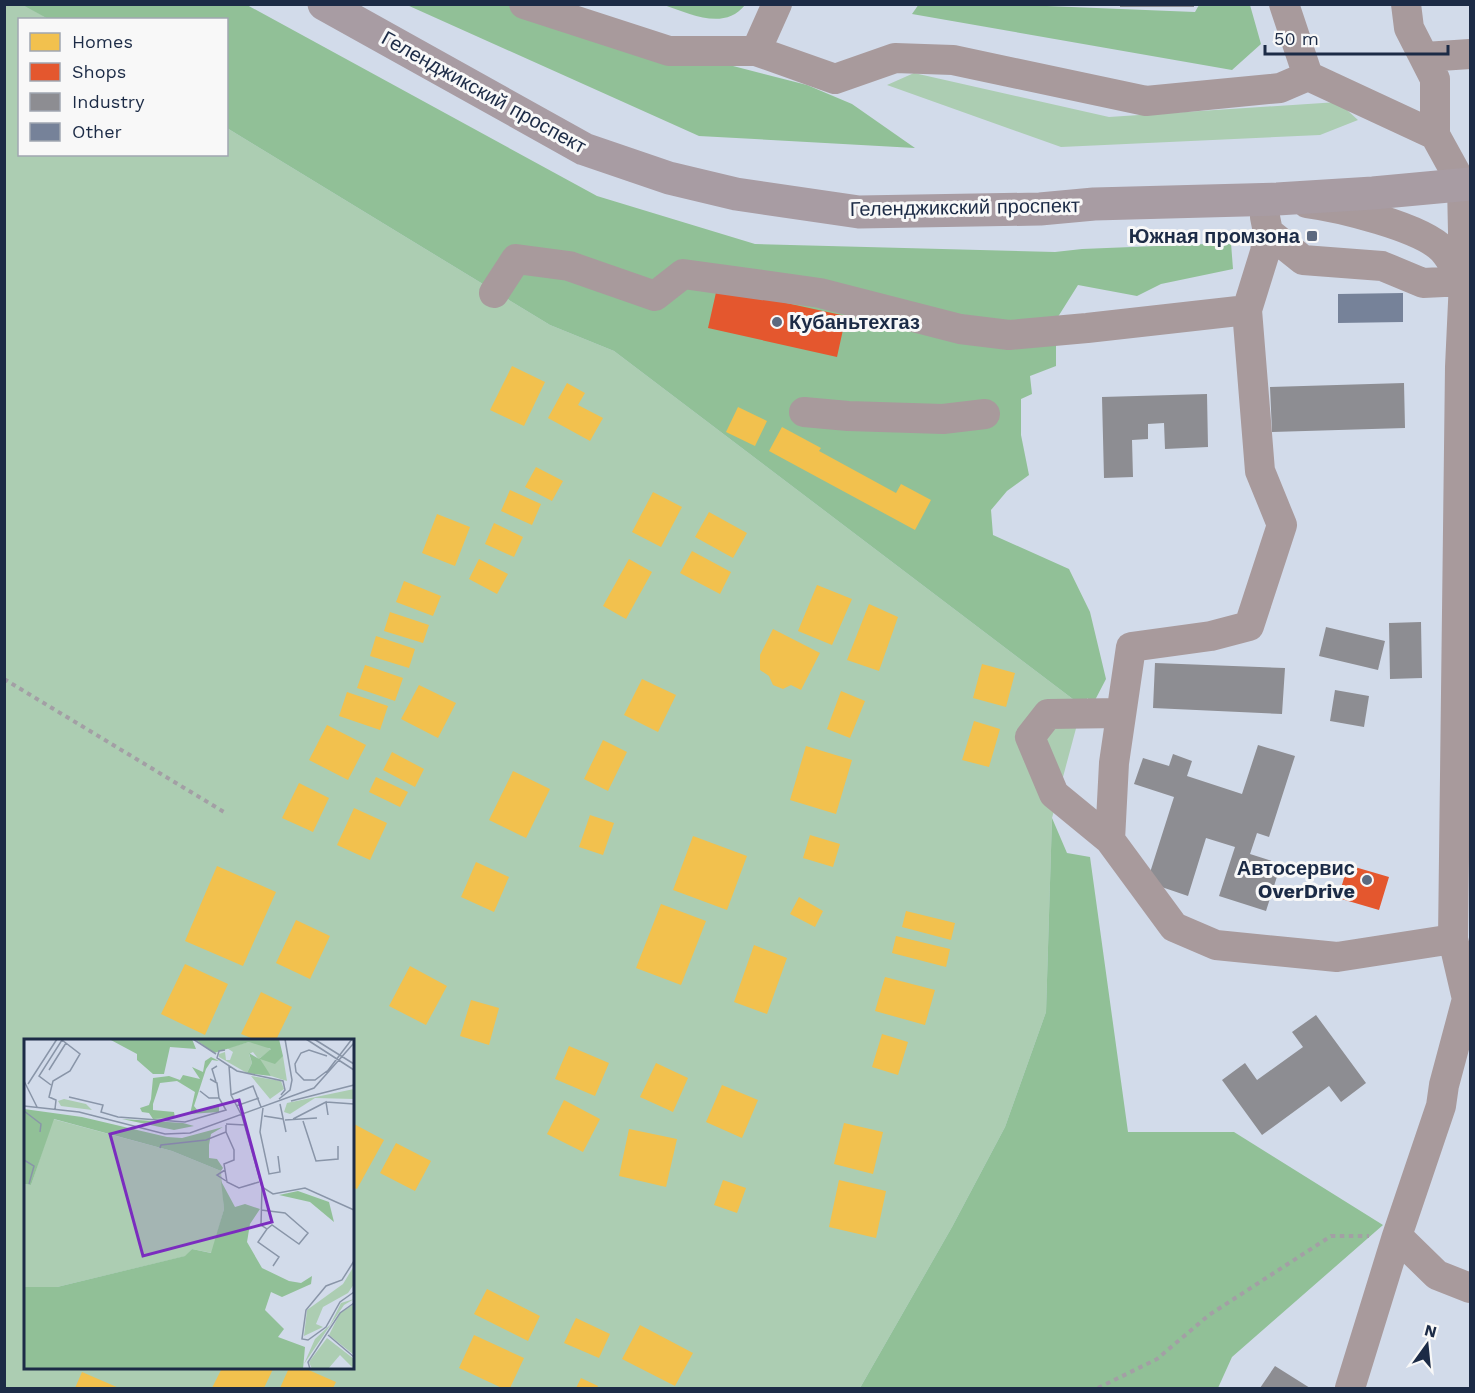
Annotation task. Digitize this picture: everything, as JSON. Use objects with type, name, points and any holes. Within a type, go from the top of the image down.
[{"type":"main road","name":"Геленджикский проспект","points":[[324,4],[584,149],[669,178],[736,194],[859,212],[1040,209],[1094,204],[1270,199],[1373,193],[1466,184]]},
{"type":"street","points":[[524,4],[669,51],[756,51],[835,79],[895,58],[953,60],[1146,100],[1280,88],[1308,76]]},
{"type":"street","points":[[756,51],[777,4]]},
{"type":"street","points":[[1284,4],[1308,76],[1435,135]]},
{"type":"street","points":[[1350,1389],[1397,1236],[1441,1106],[1444,1085],[1469,1001],[1453,939],[1467,289],[1466,184],[1435,135],[1435,79],[1409,28],[1406,4]]},
{"type":"street","points":[[1425,57],[1470,54]]},
{"type":"street","points":[[1110,840],[1114,763],[1131,647],[1211,636],[1249,626],[1282,525],[1260,471],[1247,310],[1265,252],[1270,199],[1330,206],[1412,231],[1442,249],[1467,289]]},
{"type":"street","points":[[1268,232],[1303,260],[1382,266],[1423,284],[1467,289]]},
{"type":"street","points":[[494,293],[516,260],[569,266],[655,296],[683,274],[820,293],[960,329],[1009,334],[1087,328],[1247,310]]},
{"type":"street","points":[[804,412],[943,419],[985,414]]},
{"type":"street","points":[[1121,713],[1047,714],[1030,737],[1054,794],[1110,840],[1174,927],[1216,945],[1337,957],[1453,939]]},
{"type":"street","points":[[1397,1236],[1437,1275],[1470,1288]]},
{"type":"path","points":[[4,679],[224,812]]},
{"type":"path","points":[[1098,1389],[1157,1359],[1209,1315],[1331,1236],[1397,1236]]},
{"type":"green space","points":[[23,4],[46,18],[18,18],[18,156],[228,156],[228,129],[550,325],[614,351],[1082,706],[1052,818],[1046,1012],[1005,1127],[952,1227],[860,1388],[5,1388],[4,5]]},
{"type":"green space","points":[[919,4],[998,4],[1195,12],[1199,5],[1250,5],[1261,44],[1232,70],[912,14]]},
{"type":"green space","points":[[23,5],[247,5],[597,196],[755,244],[1055,252],[1231,243],[1233,269],[1161,284],[1137,296],[1078,285],[1056,320],[1056,366],[1030,376],[1032,394],[1021,399],[1021,435],[1029,475],[1007,491],[991,510],[993,535],[1069,569],[1090,612],[1106,679],[1093,704],[1087,698],[1087,720],[1082,706],[614,351],[550,325],[228,129],[228,18],[46,18]]},
{"type":"green space","points":[[407,5],[532,5],[644,43],[807,85],[852,104],[915,148],[699,136]]},
{"type":"green space","points":[[664,5],[745,5],[737,13],[717,19],[696,16]]},
{"type":"green space","points":[[914,73],[1109,117],[1338,102],[1358,120],[1320,135],[1061,147],[887,85]]},
{"type":"green space","points":[[1052,818],[1067,853],[1090,857],[1128,1132],[1234,1132],[1383,1225],[1232,1357],[1218,1388],[860,1388],[952,1227],[1005,1127],[1046,1012]]},
{"type":"building: Homes","points":[[512,366],[545,382],[524,426],[490,410]]},
{"type":"building: Homes","points":[[567,383],[585,393],[578,405],[603,418],[590,441],[548,418]]},
{"type":"building: Homes","points":[[738,407],[767,421],[755,446],[726,432]]},
{"type":"building: Homes","points":[[782,427],[821,448],[819,451],[896,493],[901,484],[931,500],[915,530],[769,451]]},
{"type":"building: Homes","points":[[536,467],[563,481],[552,501],[525,487]]},
{"type":"building: Homes","points":[[510,490],[541,504],[532,525],[501,511]]},
{"type":"building: Homes","points":[[653,492],[682,507],[661,547],[632,532]]},
{"type":"building: Homes","points":[[709,512],[747,533],[733,558],[695,537]]},
{"type":"building: Homes","points":[[437,514],[470,527],[455,566],[422,553]]},
{"type":"building: Homes","points":[[494,523],[523,537],[514,557],[485,544]]},
{"type":"building: Homes","points":[[692,551],[731,572],[720,594],[680,573]]},
{"type":"building: Homes","points":[[479,559],[508,574],[497,594],[469,579]]},
{"type":"building: Homes","points":[[629,559],[652,572],[626,619],[603,606]]},
{"type":"building: Homes","points":[[404,581],[441,596],[433,616],[396,602]]},
{"type":"building: Homes","points":[[817,585],[852,599],[832,645],[798,631]]},
{"type":"building: Homes","points":[[869,604],[898,617],[879,671],[847,660]]},
{"type":"building: Homes","points":[[390,612],[429,625],[423,643],[384,631]]},
{"type":"building: Homes","points":[[773,629],[820,653],[801,690],[791,685],[783,689],[773,685],[769,676],[760,670],[760,655]]},
{"type":"building: Homes","points":[[376,636],[415,649],[409,668],[370,656]]},
{"type":"building: Homes","points":[[982,664],[1015,673],[1006,707],[973,698]]},
{"type":"building: Homes","points":[[365,665],[403,678],[395,701],[357,688]]},
{"type":"building: Homes","points":[[642,679],[676,695],[658,732],[624,715]]},
{"type":"building: Homes","points":[[419,685],[456,703],[438,738],[401,719]]},
{"type":"building: Homes","points":[[841,691],[865,701],[850,738],[827,729]]},
{"type":"building: Homes","points":[[347,692],[388,706],[380,730],[339,716]]},
{"type":"building: Homes","points":[[974,721],[1000,729],[989,767],[962,760]]},
{"type":"building: Homes","points":[[327,725],[366,745],[348,780],[309,760]]},
{"type":"building: Homes","points":[[603,740],[627,752],[608,791],[584,779]]},
{"type":"building: Homes","points":[[806,746],[852,760],[836,814],[790,800]]},
{"type":"building: Homes","points":[[392,752],[424,769],[415,787],[383,770]]},
{"type":"building: Homes","points":[[513,771],[550,789],[526,838],[489,820]]},
{"type":"building: Homes","points":[[376,777],[408,792],[400,807],[369,792]]},
{"type":"building: Homes","points":[[299,783],[329,798],[313,832],[282,818]]},
{"type":"building: Homes","points":[[354,808],[387,823],[370,860],[337,845]]},
{"type":"building: Homes","points":[[590,815],[614,823],[603,855],[579,847]]},
{"type":"building: Homes","points":[[810,835],[840,844],[833,867],[803,858]]},
{"type":"building: Homes","points":[[693,836],[747,856],[727,910],[673,890]]},
{"type":"building: Homes","points":[[476,862],[509,877],[494,912],[461,897]]},
{"type":"building: Homes","points":[[217,866],[276,892],[243,966],[185,941]]},
{"type":"building: Homes","points":[[799,897],[823,911],[815,927],[790,914]]},
{"type":"building: Homes","points":[[661,904],[706,921],[681,985],[636,968]]},
{"type":"building: Homes","points":[[906,911],[955,923],[951,940],[902,927]]},
{"type":"building: Homes","points":[[296,920],[330,936],[310,979],[276,963]]},
{"type":"building: Homes","points":[[896,936],[950,949],[946,967],[892,953]]},
{"type":"building: Homes","points":[[754,945],[787,958],[767,1014],[734,1002]]},
{"type":"building: Homes","points":[[185,964],[228,984],[205,1035],[161,1014]]},
{"type":"building: Homes","points":[[410,966],[447,986],[426,1025],[389,1006]]},
{"type":"building: Homes","points":[[885,977],[935,990],[925,1025],[875,1011]]},
{"type":"building: Homes","points":[[261,992],[292,1007],[276,1039],[254,1039],[241,1034]]},
{"type":"building: Homes","points":[[471,1000],[499,1008],[489,1045],[460,1036]]},
{"type":"building: Homes","points":[[882,1034],[908,1042],[898,1075],[872,1067]]},
{"type":"building: Homes","points":[[569,1046],[609,1063],[595,1096],[555,1079]]},
{"type":"building: Homes","points":[[656,1063],[688,1078],[673,1112],[640,1097]]},
{"type":"building: Homes","points":[[722,1085],[758,1100],[742,1138],[706,1122]]},
{"type":"building: Homes","points":[[564,1100],[600,1119],[583,1152],[547,1134]]},
{"type":"building: Homes","points":[[844,1123],[883,1132],[873,1174],[834,1164]]},
{"type":"building: Homes","points":[[354,1124],[384,1140],[357,1189],[354,1188]]},
{"type":"building: Homes","points":[[629,1129],[677,1139],[666,1187],[619,1176]]},
{"type":"building: Homes","points":[[396,1143],[431,1161],[415,1191],[380,1173]]},
{"type":"building: Homes","points":[[723,1180],[746,1188],[737,1213],[714,1205]]},
{"type":"building: Homes","points":[[839,1180],[886,1191],[876,1238],[829,1227]]},
{"type":"building: Homes","points":[[487,1289],[540,1316],[528,1341],[474,1314]]},
{"type":"building: Homes","points":[[576,1318],[610,1334],[599,1358],[564,1343]]},
{"type":"building: Homes","points":[[640,1325],[693,1353],[675,1386],[622,1359]]},
{"type":"building: Homes","points":[[474,1335],[524,1358],[510,1388],[502,1388],[459,1368]]},
{"type":"building: Homes","points":[[222,1369],[273,1369],[264,1388],[212,1388]]},
{"type":"building: Homes","points":[[289,1369],[306,1369],[336,1382],[333,1388],[280,1388]]},
{"type":"building: Homes","points":[[82,1372],[119,1388],[75,1388]]},
{"type":"building: Homes","points":[[581,1378],[598,1386],[597,1388],[576,1388]]},
{"type":"building: Shops","name":"Кубаньтехгаз","points":[[717,288],[846,316],[837,357],[708,328]]},
{"type":"building: Shops","points":[[1348,865],[1389,877],[1379,910],[1338,898]]},
{"type":"building: Industry","points":[[1120,4],[1194,4],[1194,7],[1120,7]]},
{"type":"building: Industry","points":[[1404,383],[1405,428],[1272,432],[1270,387]]},
{"type":"building: Industry","points":[[1207,394],[1208,447],[1165,449],[1164,423],[1148,424],[1148,439],[1132,440],[1133,477],[1104,478],[1102,397]]},
{"type":"building: Industry","points":[[1421,622],[1422,678],[1390,679],[1389,623]]},
{"type":"building: Industry","points":[[1326,627],[1385,641],[1378,670],[1319,656]]},
{"type":"building: Industry","points":[[1155,663],[1285,668],[1282,714],[1153,708]]},
{"type":"building: Industry","points":[[1335,690],[1369,696],[1364,727],[1330,721]]},
{"type":"building: Industry","points":[[1258,745],[1295,756],[1269,837],[1257,833],[1250,854],[1281,864],[1266,911],[1219,896],[1235,847],[1206,838],[1188,896],[1147,882],[1174,797],[1134,784],[1143,758],[1169,766],[1173,754],[1192,761],[1187,776],[1242,794]]},
{"type":"building: Industry","points":[[1316,1015],[1366,1083],[1341,1102],[1329,1086],[1262,1135],[1222,1080],[1245,1063],[1257,1080],[1303,1047],[1292,1032]]},
{"type":"building: Industry","points":[[1275,1366],[1310,1388],[1260,1388]]},
{"type":"building: Other","points":[[1403,293],[1403,322],[1338,323],[1338,294]]},
{"type":"place","name":"Южная промзона","points":[[1312,236]]},
{"type":"place","name":"Кубаньтехгаз","points":[[777,322]]},
{"type":"place","name":"Автосервис OverDrive","points":[[1367,880]]}]
